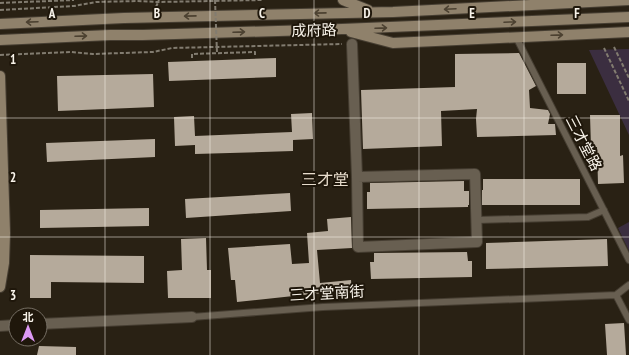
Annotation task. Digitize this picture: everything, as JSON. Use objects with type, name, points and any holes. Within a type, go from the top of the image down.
[{"type":"main road","points":[[343,0],[374,12]]},
{"type":"main road","name":"成府路","points":[[0,24],[124,18],[374,12],[629,0]]},
{"type":"main road","name":"成府路","points":[[0,40],[110,35],[342,29],[629,17]]},
{"type":"main road","points":[[342,29],[392,43],[629,32]]},
{"type":"main road","points":[[0,76],[5,233],[4,263],[0,287]]},
{"type":"street","points":[[352,44],[358,247],[478,242],[475,174],[357,177]]},
{"type":"street","name":"三才堂南街","points":[[48,324],[192,317]]},
{"type":"lane","name":"三才堂路","points":[[516,37],[629,260]]},
{"type":"lane","points":[[477,220],[588,217],[604,210]]},
{"type":"lane","points":[[629,285],[616,295],[629,320]]},
{"type":"lane","name":"三才堂南街","points":[[192,317],[323,307],[616,295]]},
{"type":"path","points":[[0,3],[74,0]]},
{"type":"path","points":[[215,0],[217,53]]},
{"type":"path","points":[[0,10],[74,6],[96,2],[264,0]]},
{"type":"path","points":[[156,8],[158,1]]},
{"type":"path","name":"成府路","points":[[0,55],[71,52],[93,54],[153,52],[172,48],[352,44]]},
{"type":"path","points":[[614,47],[629,78]]},
{"type":"path","points":[[604,48],[629,101]]},
{"type":"path","points":[[192,58],[192,54],[217,53],[255,52],[255,56]]},
{"type":"shaded area","points":[[629,49],[629,135],[589,50]]},
{"type":"shaded area","points":[[629,222],[629,251],[618,228]]},
{"type":"building","points":[[519,53],[536,86],[529,90],[530,108],[548,110],[550,114],[548,124],[555,124],[556,135],[477,137],[477,109],[441,111],[442,146],[363,149],[361,90],[455,87],[455,54]]},
{"type":"building","points":[[276,58],[276,77],[169,81],[168,62]]},
{"type":"building","points":[[557,63],[586,63],[586,94],[557,94]]},
{"type":"building","points":[[153,74],[154,107],[58,111],[57,76]]},
{"type":"building","points":[[312,113],[313,139],[293,140],[293,151],[195,154],[195,145],[175,146],[174,117],[194,116],[195,136],[292,132],[291,114]]},
{"type":"building","points":[[590,115],[620,115],[620,156],[623,155],[624,183],[598,184],[597,147],[591,147]]},
{"type":"building","points":[[155,139],[155,157],[47,162],[46,143]]},
{"type":"building","points":[[483,179],[580,179],[580,205],[482,205]]},
{"type":"building","points":[[464,181],[464,191],[469,191],[468,207],[367,209],[367,192],[370,192],[370,183]]},
{"type":"building","points":[[290,193],[291,211],[186,218],[185,199]]},
{"type":"building","points":[[149,208],[149,226],[40,228],[40,210]]},
{"type":"building","points":[[351,217],[352,248],[317,250],[320,283],[351,280],[352,291],[237,302],[235,280],[231,280],[228,248],[290,244],[292,264],[309,263],[307,233],[328,231],[327,219]]},
{"type":"building","points":[[206,238],[207,270],[211,270],[211,298],[168,298],[167,271],[182,270],[181,239]]},
{"type":"building","points":[[607,239],[608,266],[486,269],[486,243]]},
{"type":"building","points":[[467,252],[468,261],[472,261],[472,277],[371,279],[370,262],[374,262],[374,253]]},
{"type":"building","points":[[30,255],[144,256],[144,283],[51,282],[51,298],[30,298]]},
{"type":"building","points":[[624,323],[626,355],[607,355],[605,324]]},
{"type":"building","points":[[39,347],[76,347],[76,355],[37,355]]},
{"type":"district","name":"三才堂","points":[[325,179]]}]
